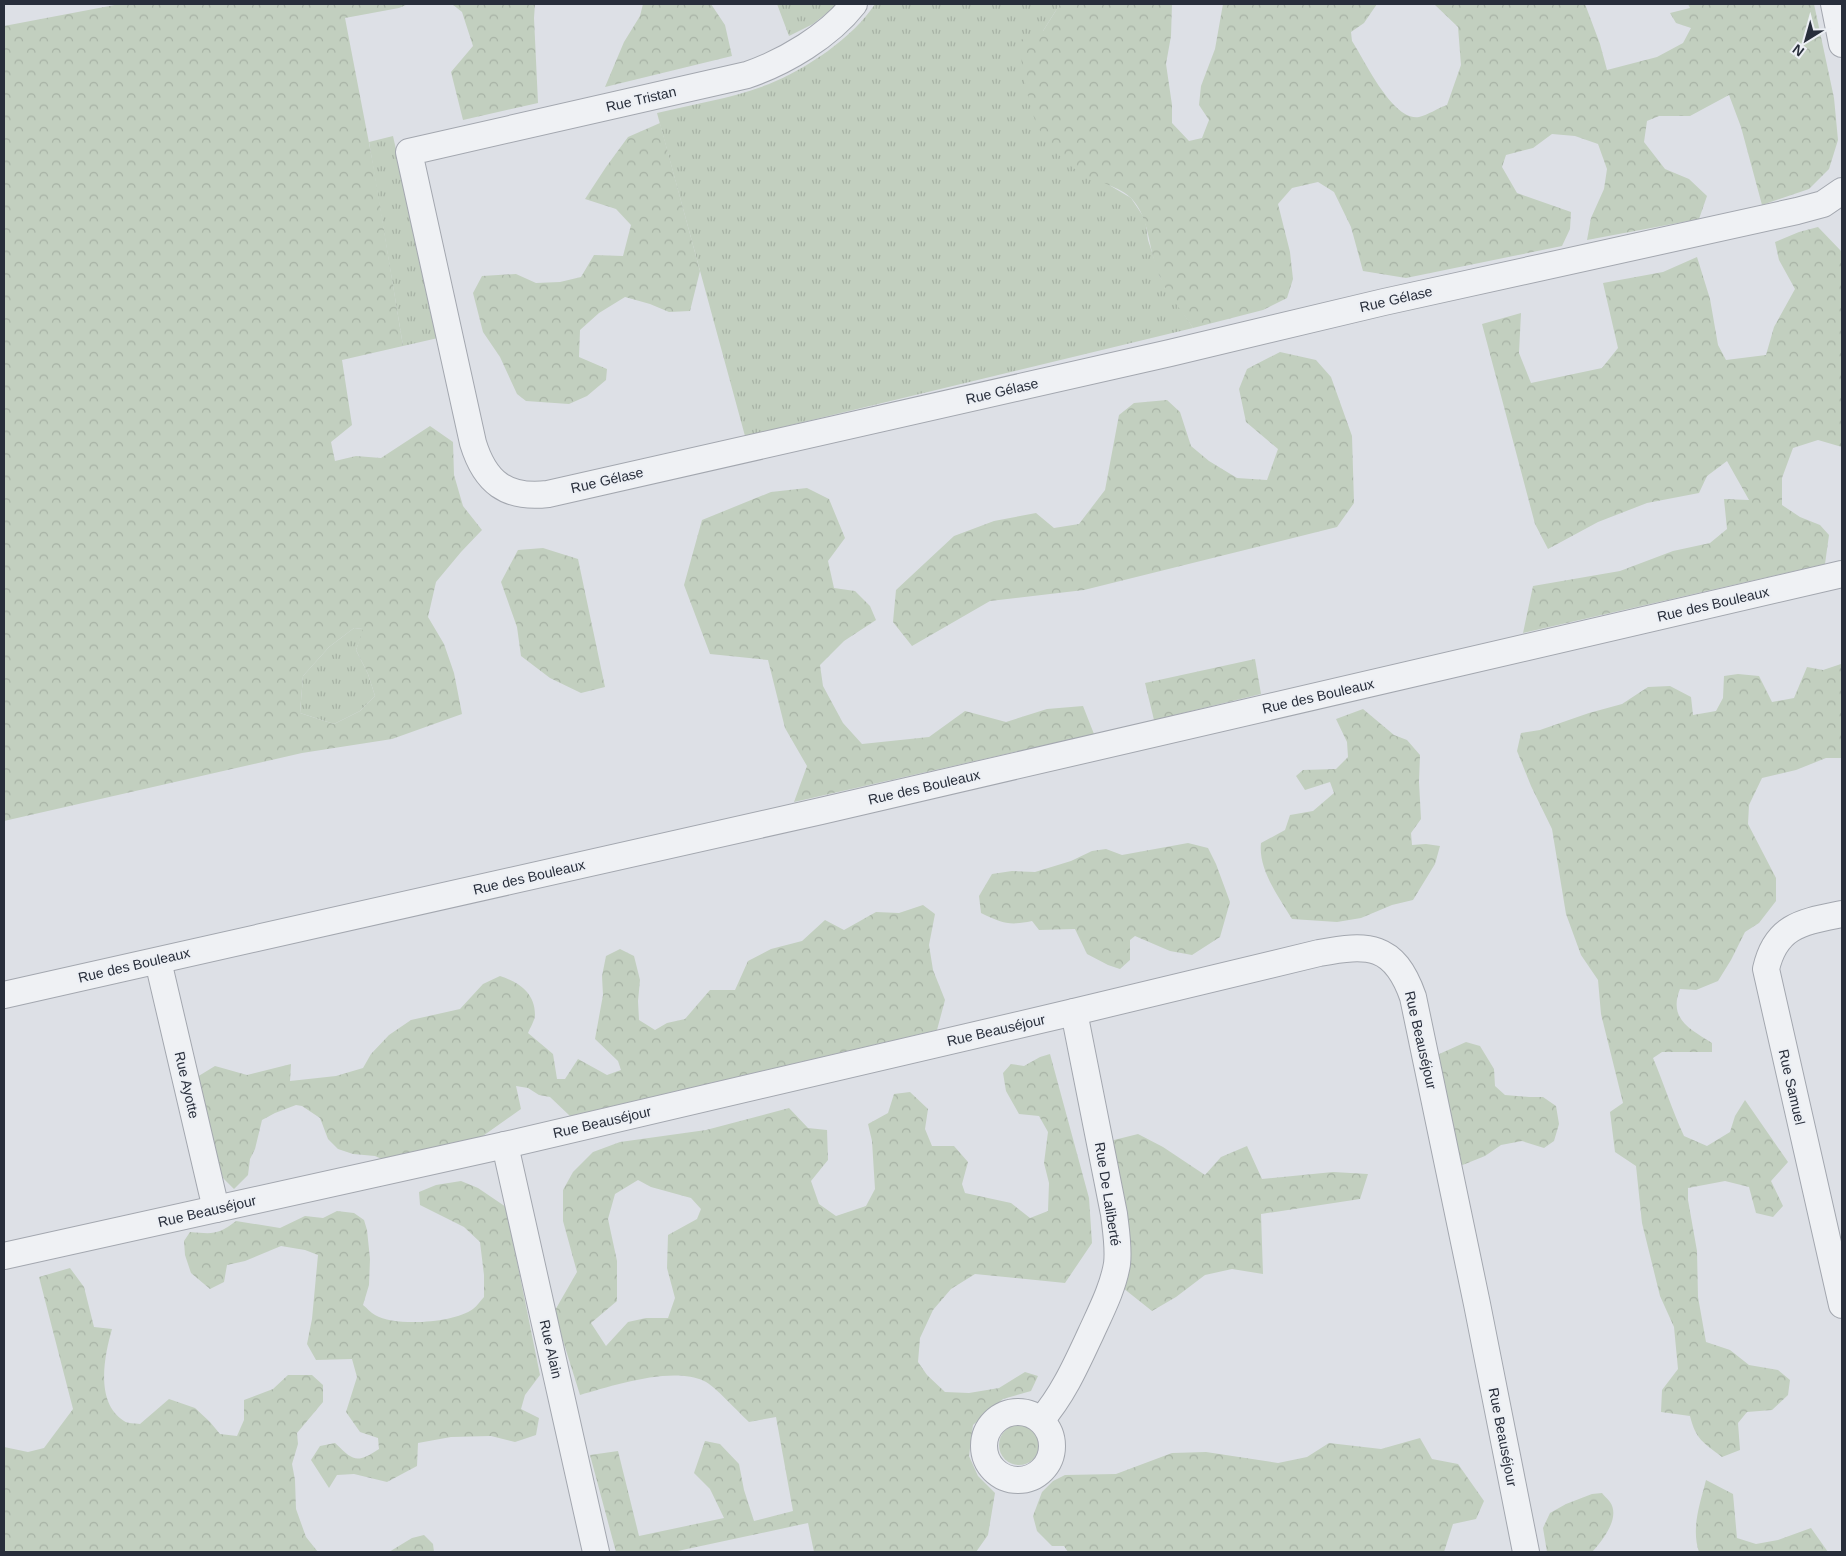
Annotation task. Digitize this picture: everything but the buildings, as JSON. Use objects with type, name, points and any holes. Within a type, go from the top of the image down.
[{"type":"street","name":"Rue Tristan","points":[[409,152],[748,75],[772,67],[794,54],[836,23],[854,4]]},
{"type":"street","points":[[1834,4],[1842,44]]},
{"type":"street","name":"Rue Gélase","points":[[409,152],[478,461],[489,476],[501,486],[514,493],[531,496],[548,494],[1170,353],[1384,302],[1797,211],[1823,204],[1842,191]]},
{"type":"street","name":"Rue des Bouleaux","points":[[4,995],[821,811],[1842,574]]},
{"type":"street","name":"Rue Samuel","points":[[1842,914],[1792,928],[1780,938],[1770,952],[1766,969],[1842,1305]]},
{"type":"street","name":"Rue Beauséjour","points":[[4,1256],[505,1145],[1074,1012],[1319,952],[1346,948],[1378,950],[1400,970],[1410,986],[1416,1009],[1526,1552]]},
{"type":"street","name":"Rue Ayotte","points":[[158,960],[216,1209]]},
{"type":"street","name":"Rue De Laliberté","points":[[1041,1420],[1063,1388],[1084,1348],[1114,1280],[1117,1262],[1114,1214],[1074,1012]]},
{"type":"street","name":"Rue Alain","points":[[505,1145],[596,1552]]},
{"type":"green space","points":[[120,4],[408,4],[399,8],[345,18],[374,169],[403,346],[342,360],[352,425],[331,442],[335,461],[356,456],[381,458],[430,426],[453,442],[454,475],[463,506],[482,530],[436,582],[428,617],[444,644],[454,673],[462,714],[392,739],[302,753],[4,821],[4,26]],"holes":[[[354,628],[363,629],[356,650],[368,674],[375,696],[360,711],[334,724],[300,713],[303,676],[329,647]]]},
{"type":"green space","points":[[452,4],[535,4],[538,103],[463,120],[451,72],[473,46],[462,12]]},
{"type":"green space","points":[[643,4],[711,4],[725,25],[732,56],[605,87],[624,42],[640,16]]},
{"type":"green space","points":[[777,4],[838,4],[813,24],[789,36]]},
{"type":"green space","points":[[875,4],[1060,4],[1043,31],[1109,185],[1131,198],[1145,219],[1148,240],[1160,277],[1193,328],[745,436],[657,113],[742,93],[783,78],[813,61],[842,40],[866,17]]},
{"type":"green space","points":[[1060,4],[1172,4],[1171,36],[1166,64],[1172,105],[1172,123],[1189,141],[1202,138],[1209,120],[1199,105],[1201,86],[1215,49],[1223,4],[1377,4],[1364,23],[1351,32],[1352,41],[1380,88],[1390,100],[1399,110],[1409,116],[1419,117],[1447,105],[1461,65],[1458,27],[1434,4],[1585,4],[1600,44],[1607,70],[1657,57],[1683,43],[1691,28],[1676,23],[1670,13],[1690,8],[1688,4],[1814,4],[1834,98],[1838,140],[1829,169],[1809,189],[1762,205],[1741,127],[1729,95],[1690,116],[1659,116],[1647,121],[1644,142],[1665,169],[1689,179],[1707,196],[1699,219],[1587,240],[1591,218],[1604,189],[1607,169],[1598,144],[1575,136],[1552,134],[1533,148],[1506,155],[1502,167],[1517,193],[1571,212],[1570,229],[1562,246],[1406,278],[1363,271],[1351,227],[1334,192],[1318,182],[1292,188],[1278,204],[1290,252],[1293,279],[1287,298],[1263,310],[1193,328],[1163,283],[1156,267],[1143,217],[1132,199],[1115,187],[1087,176],[1074,168],[1049,144],[1036,123],[1027,93],[1018,41],[1043,31]]},
{"type":"green space","points":[[660,123],[700,271],[690,311],[669,312],[625,297],[599,313],[580,330],[579,357],[607,369],[606,380],[587,396],[569,404],[526,401],[517,394],[500,357],[483,332],[473,293],[482,276],[516,274],[536,283],[560,282],[581,277],[594,255],[623,256],[631,225],[616,209],[585,199],[628,137]]},
{"type":"green space","points":[[393,136],[438,338],[403,346],[369,142]]},
{"type":"green space","points":[[1818,227],[1842,252],[1842,447],[1818,440],[1793,448],[1782,478],[1782,505],[1800,517],[1820,525],[1829,535],[1825,564],[1523,633],[1533,586],[1620,571],[1673,551],[1710,543],[1727,529],[1724,499],[1749,500],[1727,461],[1707,476],[1699,493],[1647,503],[1598,522],[1548,549],[1535,524],[1482,324],[1521,313],[1519,353],[1531,383],[1602,368],[1618,348],[1603,283],[1663,272],[1697,257],[1710,299],[1718,345],[1726,360],[1766,355],[1774,327],[1795,289],[1779,260],[1775,242],[1799,232]]},
{"type":"green space","points":[[1280,352],[1316,360],[1331,377],[1352,436],[1354,503],[1337,527],[1084,590],[990,601],[912,646],[893,622],[896,590],[954,536],[994,521],[1036,513],[1054,528],[1079,524],[1105,490],[1119,415],[1134,403],[1167,400],[1180,412],[1191,446],[1209,461],[1237,478],[1267,480],[1278,449],[1246,422],[1239,389],[1247,369]]},
{"type":"green space","points":[[807,488],[829,499],[845,538],[828,561],[834,588],[855,591],[870,606],[876,620],[844,641],[820,665],[823,686],[843,723],[862,744],[929,737],[965,711],[1006,722],[1047,709],[1083,706],[1094,734],[794,802],[807,766],[785,728],[768,660],[710,654],[684,585],[702,520],[771,492]]},
{"type":"green space","points":[[543,548],[578,559],[605,687],[581,693],[550,678],[521,656],[517,627],[501,582],[518,550]]},
{"type":"green space","points":[[354,628],[364,629],[356,650],[368,674],[375,696],[360,711],[334,724],[300,713],[303,676],[329,647]]},
{"type":"green space","points":[[1841,654],[1842,758],[1826,758],[1796,770],[1762,778],[1749,805],[1748,824],[1776,878],[1776,901],[1759,923],[1745,932],[1718,981],[1696,990],[1680,989],[1677,999],[1679,1016],[1689,1028],[1712,1043],[1712,1052],[1662,1052],[1653,1058],[1684,1136],[1707,1146],[1730,1132],[1735,1116],[1745,1100],[1788,1162],[1771,1181],[1783,1206],[1773,1217],[1756,1213],[1749,1187],[1725,1181],[1688,1188],[1688,1200],[1697,1251],[1698,1297],[1706,1342],[1730,1350],[1749,1365],[1778,1370],[1790,1380],[1788,1395],[1772,1410],[1747,1412],[1738,1423],[1740,1450],[1722,1457],[1698,1436],[1690,1416],[1661,1412],[1662,1390],[1678,1369],[1674,1327],[1660,1296],[1642,1223],[1636,1166],[1615,1152],[1610,1112],[1623,1103],[1601,1014],[1598,980],[1581,955],[1566,914],[1552,829],[1531,786],[1517,751],[1521,733],[1540,730],[1622,704],[1648,687],[1670,686],[1691,697],[1693,715],[1716,711],[1723,698],[1724,676],[1738,674],[1759,676],[1772,702],[1794,698],[1807,667],[1823,670],[1841,664]]},
{"type":"green space","points":[[1255,659],[1261,694],[1154,720],[1145,683]]},
{"type":"green space","points":[[1363,709],[1394,735],[1407,740],[1420,755],[1421,819],[1411,833],[1412,845],[1440,846],[1435,864],[1413,900],[1392,905],[1361,918],[1337,922],[1292,919],[1270,883],[1263,863],[1261,843],[1285,830],[1290,815],[1313,811],[1334,793],[1330,782],[1305,790],[1296,776],[1303,770],[1336,769],[1348,757],[1347,742],[1336,719]]},
{"type":"green space","points":[[1188,843],[1208,848],[1230,902],[1220,937],[1192,955],[1170,951],[1135,936],[1130,940],[1130,960],[1120,969],[1087,954],[1075,929],[1039,930],[1032,921],[1006,923],[981,913],[979,896],[992,874],[1012,871],[1035,872],[1071,861],[1092,851],[1106,849],[1122,855]]},
{"type":"green space","points":[[923,905],[935,914],[929,945],[933,970],[945,1000],[937,1030],[570,1116],[550,1097],[539,1095],[528,1088],[516,1086],[521,1109],[480,1138],[384,1160],[375,1156],[353,1154],[338,1149],[328,1139],[320,1118],[302,1106],[296,1105],[262,1120],[255,1149],[250,1159],[248,1175],[234,1189],[223,1178],[216,1157],[197,1077],[215,1066],[247,1075],[291,1064],[290,1081],[336,1076],[363,1068],[371,1054],[389,1035],[411,1020],[460,1009],[483,984],[500,976],[513,981],[529,994],[534,1007],[535,1017],[528,1033],[553,1054],[557,1079],[565,1079],[578,1059],[607,1075],[621,1070],[618,1061],[595,1039],[603,995],[602,976],[606,956],[620,949],[634,956],[640,980],[639,1020],[655,1030],[667,1023],[685,1019],[710,990],[735,990],[748,961],[771,949],[802,941],[825,920],[844,930],[876,912],[899,913]]},
{"type":"green space","points":[[1466,1042],[1480,1046],[1494,1069],[1495,1086],[1505,1095],[1543,1097],[1556,1106],[1559,1124],[1554,1141],[1544,1148],[1522,1141],[1501,1145],[1485,1156],[1460,1166],[1437,1055]]},
{"type":"green space","points":[[1050,1054],[1089,1198],[1092,1243],[1065,1283],[975,1274],[951,1289],[933,1310],[920,1338],[918,1362],[927,1375],[945,1392],[969,1393],[999,1388],[1025,1372],[1038,1376],[1031,1391],[1003,1399],[973,1425],[969,1456],[978,1476],[995,1493],[988,1535],[976,1552],[814,1552],[808,1523],[673,1552],[616,1552],[590,1455],[618,1451],[639,1536],[724,1518],[710,1489],[694,1473],[705,1441],[720,1444],[739,1464],[744,1490],[754,1521],[793,1511],[776,1417],[749,1422],[720,1393],[704,1381],[691,1377],[659,1376],[580,1395],[554,1312],[577,1272],[563,1221],[563,1190],[573,1172],[593,1152],[620,1142],[706,1130],[789,1108],[808,1128],[827,1130],[828,1160],[811,1181],[819,1204],[836,1216],[866,1206],[875,1189],[872,1141],[868,1124],[888,1113],[894,1094],[910,1092],[928,1109],[925,1129],[932,1146],[954,1146],[968,1162],[962,1184],[965,1193],[1011,1203],[1030,1218],[1048,1211],[1049,1183],[1044,1163],[1048,1132],[1039,1116],[1019,1114],[1006,1091],[1003,1073],[1011,1064],[1024,1066]],"holes":[[[638,1180],[651,1187],[691,1198],[701,1209],[697,1219],[668,1235],[667,1268],[675,1298],[668,1318],[646,1318],[628,1322],[606,1346],[591,1323],[617,1301],[617,1261],[608,1219],[615,1194]]]},
{"type":"green space","points":[[1138,1134],[1163,1147],[1205,1175],[1221,1157],[1247,1146],[1262,1179],[1333,1172],[1368,1174],[1360,1199],[1261,1214],[1263,1274],[1232,1269],[1205,1275],[1176,1297],[1152,1311],[1123,1288],[1110,1141]]},
{"type":"green space","points":[[461,1181],[478,1188],[506,1207],[540,1375],[525,1395],[521,1409],[539,1418],[536,1435],[515,1442],[491,1436],[451,1437],[418,1443],[417,1466],[387,1482],[354,1474],[337,1475],[329,1488],[311,1460],[320,1446],[335,1443],[351,1457],[356,1458],[365,1457],[379,1449],[378,1438],[360,1432],[346,1412],[357,1377],[352,1359],[316,1360],[307,1344],[312,1319],[318,1255],[305,1250],[281,1246],[245,1261],[227,1265],[224,1282],[210,1289],[191,1273],[185,1255],[184,1241],[190,1232],[215,1233],[236,1221],[280,1228],[305,1216],[323,1218],[337,1211],[354,1213],[364,1220],[370,1259],[369,1285],[363,1305],[375,1315],[396,1321],[425,1322],[453,1318],[473,1309],[484,1297],[484,1275],[480,1242],[464,1227],[420,1205],[419,1192],[436,1185]]},
{"type":"green space","points":[[70,1268],[84,1287],[94,1327],[112,1329],[106,1353],[105,1391],[115,1413],[126,1422],[140,1424],[169,1399],[195,1408],[220,1434],[237,1436],[244,1420],[244,1400],[273,1389],[288,1375],[312,1375],[323,1385],[323,1402],[297,1433],[298,1444],[292,1464],[295,1480],[296,1509],[306,1537],[318,1552],[4,1552],[4,1447],[28,1452],[44,1448],[73,1409],[39,1277]]},
{"type":"green space","points":[[1019,1425],[1033,1431],[1039,1445],[1033,1459],[1019,1465],[1005,1459],[999,1445],[1005,1431]]},
{"type":"green space","points":[[1420,1438],[1432,1459],[1458,1464],[1484,1501],[1476,1519],[1453,1524],[1444,1552],[1068,1552],[1064,1546],[1052,1546],[1037,1531],[1033,1516],[1042,1492],[1053,1481],[1065,1475],[1116,1474],[1172,1453],[1206,1452],[1278,1463],[1307,1457],[1329,1443],[1381,1449]]},
{"type":"green space","points":[[1706,1480],[1733,1494],[1737,1538],[1756,1544],[1778,1540],[1811,1528],[1828,1552],[1699,1552],[1696,1525]]},
{"type":"green space","points":[[1602,1493],[1613,1508],[1612,1522],[1601,1542],[1592,1552],[1547,1552],[1543,1528],[1550,1513],[1566,1504],[1592,1494]]},
{"type":"green space","points":[[424,1535],[433,1544],[434,1552],[389,1552],[412,1538]]}]
